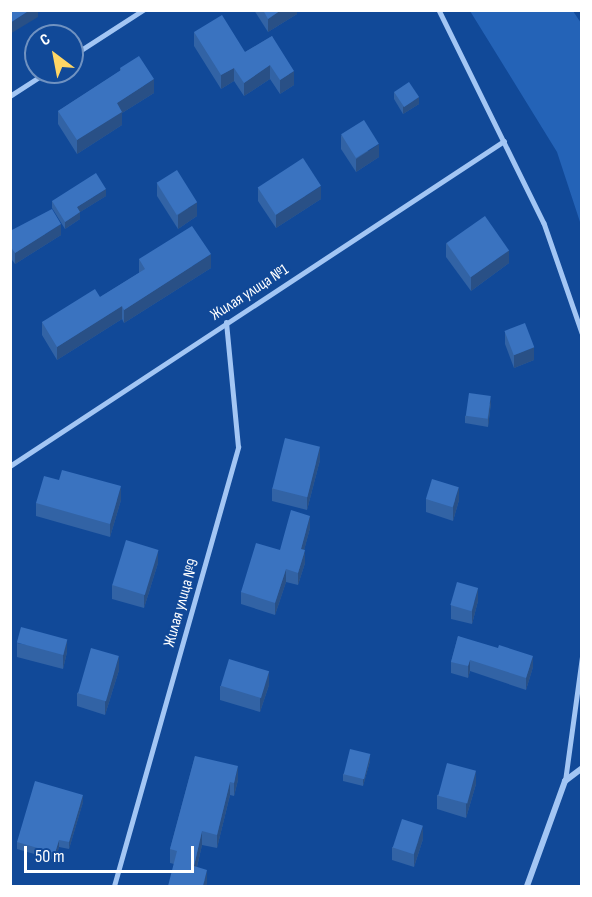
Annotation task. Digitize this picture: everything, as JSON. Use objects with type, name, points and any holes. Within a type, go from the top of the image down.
[{"type":"street","points":[[528,886],[565,781],[582,768]]},
{"type":"lane","points":[[84,48],[143,10]]},
{"type":"lane","points":[[439,10],[544,223],[582,333]]},
{"type":"lane","points":[[10,96],[28,84]]},
{"type":"lane","name":"Жилая улица №1","points":[[10,466],[504,141]]},
{"type":"lane","name":"Жилая улица №9","points":[[114,886],[238,447],[226,322]]},
{"type":"lane","points":[[565,781],[582,657]]},
{"type":"shaded area","points":[[470,11],[573,11],[581,23],[581,225],[557,152]]},
{"type":"building","points":[[10,10],[30,10],[10,23]]},
{"type":"building","points":[[263,10],[281,10],[268,19]]},
{"type":"building","points":[[222,15],[245,52],[272,36],[294,71],[280,80],[270,65],[244,83],[234,68],[221,75],[194,32]]},
{"type":"building","points":[[139,56],[154,79],[117,103],[122,112],[77,140],[58,111]]},
{"type":"building","points":[[409,82],[419,97],[404,107],[394,92]]},
{"type":"building","points":[[364,120],[379,144],[356,158],[341,134]]},
{"type":"building","points":[[303,158],[321,186],[276,215],[258,187]]},
{"type":"building","points":[[177,170],[197,202],[177,215],[157,183]]},
{"type":"building","points":[[96,173],[106,189],[77,207],[80,212],[65,222],[52,201]]},
{"type":"building","points":[[52,209],[61,224],[15,253],[10,246],[10,231]]},
{"type":"building","points":[[485,216],[509,250],[471,277],[446,243]]},
{"type":"building","points":[[192,226],[211,254],[124,310],[122,306],[57,347],[42,322],[95,289],[100,297],[145,269],[139,259]]},
{"type":"building","points":[[525,323],[534,347],[514,355],[504,331]]},
{"type":"building","points":[[469,393],[491,396],[488,419],[466,416]]},
{"type":"building","points":[[285,438],[320,447],[307,497],[272,488]]},
{"type":"building","points":[[62,470],[121,486],[110,524],[36,503],[44,476],[59,480]]},
{"type":"building","points":[[432,479],[459,487],[453,507],[426,499]]},
{"type":"building","points":[[291,510],[310,516],[301,549],[305,550],[298,573],[286,569],[275,603],[241,592],[256,543],[280,550]]},
{"type":"building","points":[[126,540],[159,550],[145,595],[112,585]]},
{"type":"building","points":[[457,582],[478,588],[472,611],[450,605]]},
{"type":"building","points":[[21,627],[67,639],[63,655],[17,642]]},
{"type":"building","points":[[458,636],[498,648],[499,645],[533,656],[526,678],[470,660],[468,666],[451,662]]},
{"type":"building","points":[[91,648],[119,656],[106,701],[78,693]]},
{"type":"building","points":[[229,659],[269,671],[261,698],[221,686]]},
{"type":"building","points":[[350,749],[370,754],[364,779],[344,774]]},
{"type":"building","points":[[195,756],[238,766],[234,783],[230,782],[217,835],[202,831],[194,866],[207,870],[203,886],[168,886],[177,851],[170,849]]},
{"type":"building","points":[[447,763],[476,771],[467,804],[438,796]]},
{"type":"building","points":[[35,781],[83,795],[69,842],[59,840],[55,853],[17,842]]},
{"type":"building","points":[[402,819],[423,826],[414,854],[393,848]]}]
